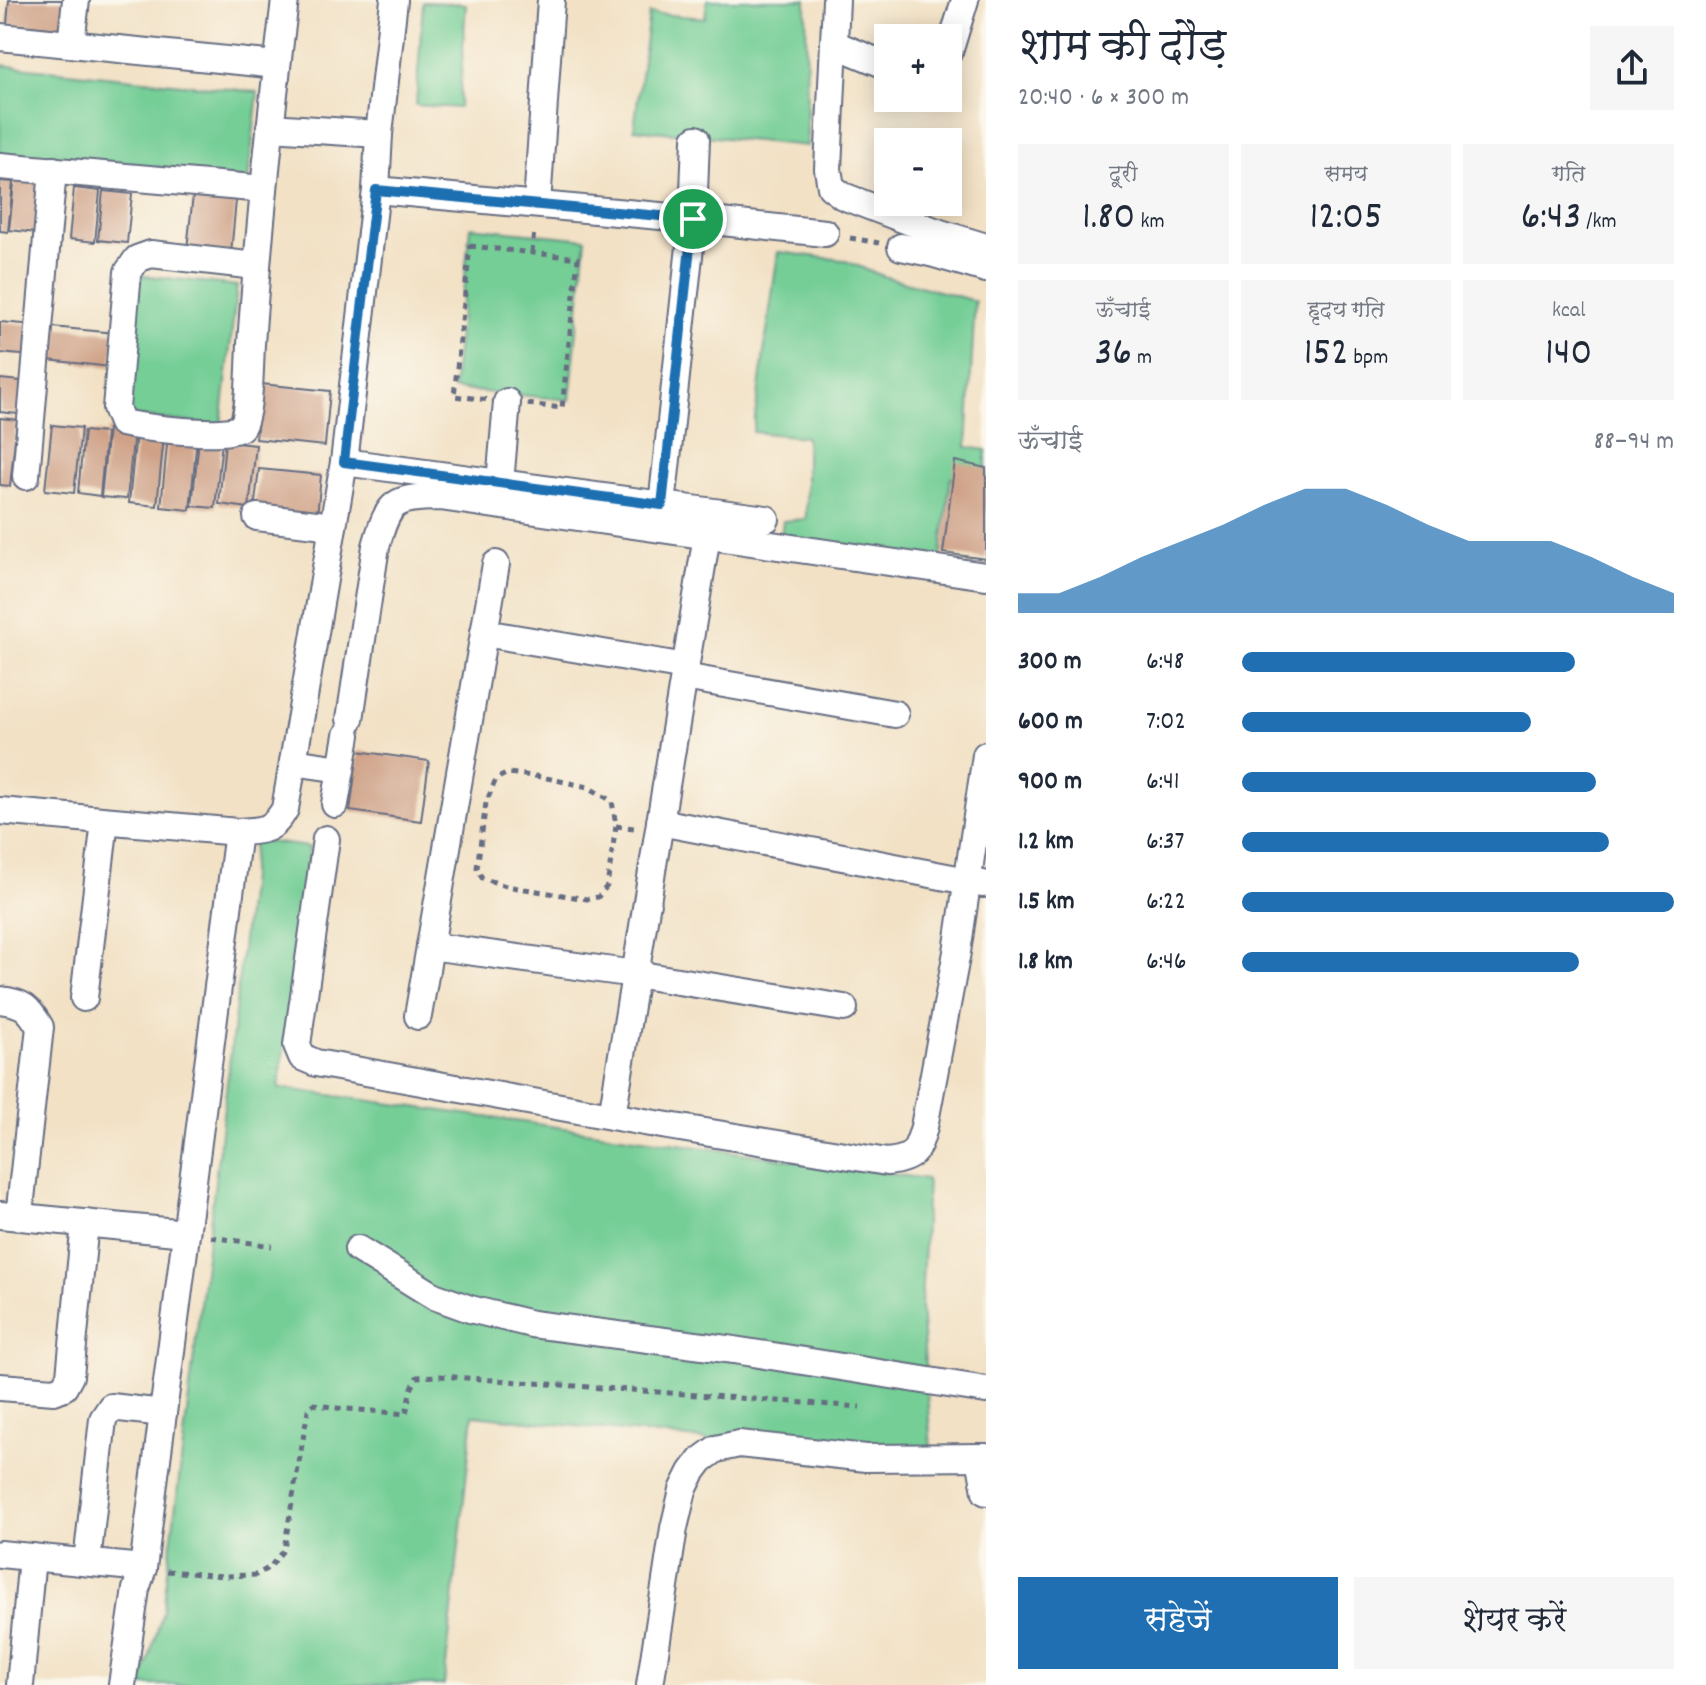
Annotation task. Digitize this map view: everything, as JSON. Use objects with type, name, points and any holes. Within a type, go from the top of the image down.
[{"type":"street","points":[[71,44],[76,0]]},
{"type":"street","points":[[256,266],[151,254],[137,259],[128,272],[116,408],[122,423],[220,432],[238,430],[244,424],[256,266],[285,0]]},
{"type":"street","points":[[0,811],[238,832],[276,825],[285,809],[344,462],[376,190],[394,0]]},
{"type":"street","points":[[537,204],[551,0]]},
{"type":"street","points":[[836,0],[828,169],[831,187],[986,269]]},
{"type":"street","points":[[958,24],[965,0]]},
{"type":"street","points":[[0,37],[277,65]]},
{"type":"street","points":[[834,44],[874,60]]},
{"type":"street","points":[[270,127],[379,134]]},
{"type":"street","points":[[662,505],[693,219],[696,139]]},
{"type":"street","points":[[0,166],[264,189]]},
{"type":"street","points":[[26,476],[53,170]]},
{"type":"street","points":[[376,190],[825,233]]},
{"type":"street","points":[[901,247],[934,242],[986,247]]},
{"type":"street","points":[[500,483],[507,402]]},
{"type":"street","points":[[344,462],[766,519]]},
{"type":"street","points":[[335,804],[376,546],[382,523],[397,502],[440,497],[986,576]]},
{"type":"street","points":[[257,517],[333,526]]},
{"type":"street","points":[[612,1116],[707,535]]},
{"type":"street","points":[[418,1016],[496,564]]},
{"type":"street","points":[[484,633],[895,714]]},
{"type":"street","points":[[326,839],[297,1045],[302,1057],[316,1063],[887,1162],[911,1156],[919,1145],[924,1127],[977,883],[986,755]]},
{"type":"street","points":[[293,762],[341,769]]},
{"type":"street","points":[[84,998],[105,821]]},
{"type":"street","points":[[660,826],[977,883]]},
{"type":"street","points":[[122,1685],[136,1589],[143,1568],[238,832]]},
{"type":"street","points":[[430,946],[635,974],[844,1008]]},
{"type":"street","points":[[0,1000],[16,1002],[29,1010],[40,1027],[9,1216],[186,1233]]},
{"type":"street","points":[[1,1391],[54,1391],[64,1387],[70,1376],[85,1223]]},
{"type":"street","points":[[358,1249],[434,1296],[470,1309],[532,1324],[734,1350],[986,1390]]},
{"type":"street","points":[[87,1562],[103,1419],[111,1407],[163,1413]]},
{"type":"street","points":[[650,1685],[674,1528],[683,1490],[701,1460],[716,1449],[739,1444],[866,1458],[983,1457],[986,1492]]},
{"type":"street","points":[[0,1554],[143,1568]]},
{"type":"street","points":[[20,1685],[32,1557]]},
{"type":"path","points":[[825,233],[901,247]]},
{"type":"path","points":[[470,246],[578,258],[562,408],[507,402],[454,396],[470,246]]},
{"type":"path","points":[[508,773],[588,787],[612,801],[616,826],[607,886],[598,897],[587,899],[506,886],[482,878],[477,868],[486,803],[496,779],[508,773]]},
{"type":"path","points":[[616,826],[660,826]]},
{"type":"path","points":[[186,1233],[272,1246]]},
{"type":"path","points":[[143,1568],[223,1576],[256,1575],[270,1567],[284,1549],[308,1410],[313,1404],[406,1414],[410,1392],[417,1377],[456,1377],[860,1407]]},
{"type":"green space","points":[[707,0],[806,0],[807,146],[634,129],[649,13],[705,18]]},
{"type":"green space","points":[[423,2],[466,4],[459,108],[416,105]]},
{"type":"green space","points":[[0,65],[258,92],[248,180],[0,154]]},
{"type":"green space","points":[[470,227],[586,239],[570,400],[453,389]]},
{"type":"green space","points":[[778,252],[843,260],[883,276],[975,301],[967,447],[986,450],[986,485],[951,478],[939,569],[780,544],[783,521],[806,519],[806,437],[753,432]]},
{"type":"green space","points":[[140,275],[237,286],[221,426],[124,415]]},
{"type":"green space","points":[[254,840],[309,847],[279,1088],[927,1179],[921,1306],[932,1464],[473,1415],[444,1685],[141,1685],[163,1611]]},
{"type":"building","points":[[9,0],[73,0],[70,30],[7,24]]},
{"type":"building","points":[[15,174],[43,177],[37,233],[9,230]]},
{"type":"building","points":[[0,181],[13,182],[8,232],[0,231]]},
{"type":"building","points":[[194,186],[237,190],[231,253],[187,249]]},
{"type":"building","points":[[74,188],[100,191],[95,242],[69,239]]},
{"type":"building","points":[[103,191],[132,194],[127,243],[98,240]]},
{"type":"building","points":[[0,322],[35,325],[32,356],[0,353]]},
{"type":"building","points":[[52,327],[115,333],[111,367],[48,360]]},
{"type":"building","points":[[0,379],[30,382],[27,415],[0,412]]},
{"type":"building","points":[[261,384],[330,391],[325,446],[256,439]]},
{"type":"building","points":[[0,418],[17,420],[10,486],[0,485]]},
{"type":"building","points":[[52,425],[81,428],[74,493],[45,490]]},
{"type":"building","points":[[108,429],[134,431],[127,499],[101,497]]},
{"type":"building","points":[[84,431],[106,433],[100,496],[78,493]]},
{"type":"building","points":[[136,432],[164,435],[157,506],[129,503]]},
{"type":"building","points":[[168,435],[197,438],[190,510],[161,507]]},
{"type":"building","points":[[199,439],[222,441],[215,508],[192,506]]},
{"type":"building","points":[[225,442],[256,445],[249,508],[219,504]]},
{"type":"building","points":[[955,461],[986,468],[986,559],[943,553]]},
{"type":"building","points":[[259,469],[321,475],[317,517],[254,511]]},
{"type":"building","points":[[358,751],[429,761],[421,821],[350,811]]},
{"type":"route","points":[[376,190],[693,219],[662,505],[344,462],[376,190]]}]
